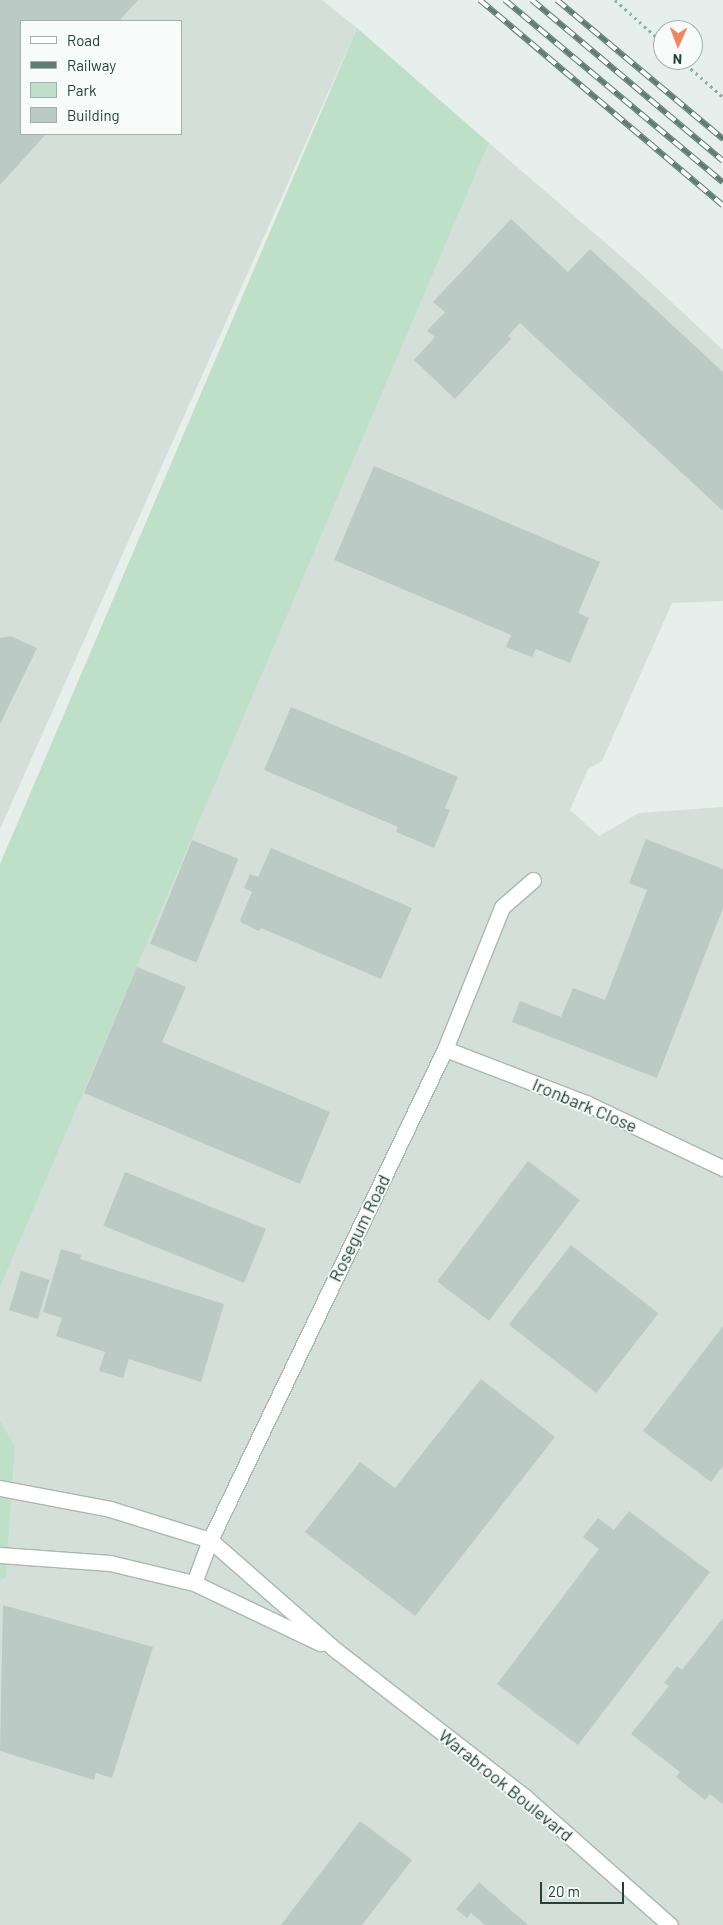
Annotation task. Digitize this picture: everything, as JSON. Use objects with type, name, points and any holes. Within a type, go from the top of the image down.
[{"type":"street","name":"Rosegum Road","points":[[194,1583],[210,1540],[445,1049],[502,907],[533,880]]},
{"type":"street","name":"Ironbark Close","points":[[445,1049],[586,1103],[723,1168]]},
{"type":"street","name":"Warabrook Boulevard","points":[[0,1488],[110,1509],[210,1540],[337,1651],[524,1796],[670,1925]]},
{"type":"street","name":"Warabrook Boulevard","points":[[0,1555],[110,1563],[194,1583],[337,1651]]},
{"type":"path","points":[[615,0],[653,35]]},
{"type":"path","points":[[692,70],[723,97]]},
{"type":"shaded area","points":[[0,0],[322,0],[357,28],[0,829]]},
{"type":"shaded area","points":[[489,143],[637,270],[723,350],[723,601],[672,603],[602,761],[588,769],[570,810],[599,836],[639,813],[723,807],[723,1925],[0,1925],[0,1580],[6,1578],[15,1446],[0,1420],[0,1288]]},
{"type":"green space","points":[[357,28],[489,143],[0,1288],[0,864]]},
{"type":"green space","points":[[0,1420],[15,1446],[6,1578],[0,1580]]},
{"type":"building","points":[[0,0],[138,0],[120,20],[20,20],[20,135],[45,135],[0,185]]},
{"type":"building","points":[[511,219],[568,272],[590,249],[723,372],[723,511],[520,323],[508,336],[511,339],[455,399],[414,360],[435,337],[427,331],[445,312],[433,302]]},
{"type":"building","points":[[374,466],[600,562],[578,613],[589,618],[570,663],[536,649],[532,657],[506,647],[511,635],[334,560]]},
{"type":"building","points":[[10,636],[37,648],[0,724],[0,638]]},
{"type":"building","points":[[291,707],[458,777],[445,808],[450,810],[434,848],[396,832],[398,827],[264,770]]},
{"type":"building","points":[[646,839],[723,869],[723,908],[657,1078],[512,1022],[520,1001],[561,1017],[573,988],[605,1000],[647,890],[629,883]]},
{"type":"building","points":[[192,840],[238,859],[196,963],[150,944]]},
{"type":"building","points":[[271,848],[412,908],[381,979],[261,928],[259,931],[242,923],[240,920],[252,892],[244,888],[250,874],[258,877]]},
{"type":"building","points":[[137,967],[186,987],[162,1042],[330,1112],[300,1184],[84,1093]]},
{"type":"building","points":[[528,1161],[580,1200],[489,1321],[437,1282]]},
{"type":"building","points":[[125,1172],[266,1229],[244,1283],[103,1226]]},
{"type":"building","points":[[571,1245],[658,1313],[596,1393],[509,1325]]},
{"type":"building","points":[[61,1249],[81,1255],[80,1259],[224,1304],[201,1382],[129,1359],[123,1378],[99,1371],[105,1352],[56,1336],[62,1318],[43,1312]]},
{"type":"building","points":[[21,1271],[50,1280],[38,1319],[9,1310]]},
{"type":"building","points":[[723,1326],[723,1466],[711,1482],[643,1431]]},
{"type":"building","points":[[481,1379],[555,1437],[415,1616],[305,1532],[360,1462],[395,1488]]},
{"type":"building","points":[[629,1511],[710,1572],[578,1745],[497,1684],[599,1549],[583,1537],[598,1518],[614,1530]]},
{"type":"building","points":[[3,1605],[153,1647],[112,1778],[96,1773],[94,1780],[0,1751]]},
{"type":"building","points":[[723,1618],[723,1804],[710,1794],[705,1800],[676,1777],[680,1772],[631,1734],[669,1686],[664,1683],[677,1666],[682,1670]]},
{"type":"building","points":[[360,1821],[412,1860],[362,1925],[281,1925]]},
{"type":"building","points":[[479,1882],[528,1925],[485,1925],[471,1913],[467,1918],[456,1909]]},
{"type":"railway","points":[[480,0],[723,205]]},
{"type":"railway","points":[[505,0],[723,182]]},
{"type":"railway","points":[[532,0],[723,161]]},
{"type":"railway","points":[[557,0],[723,139]]}]
